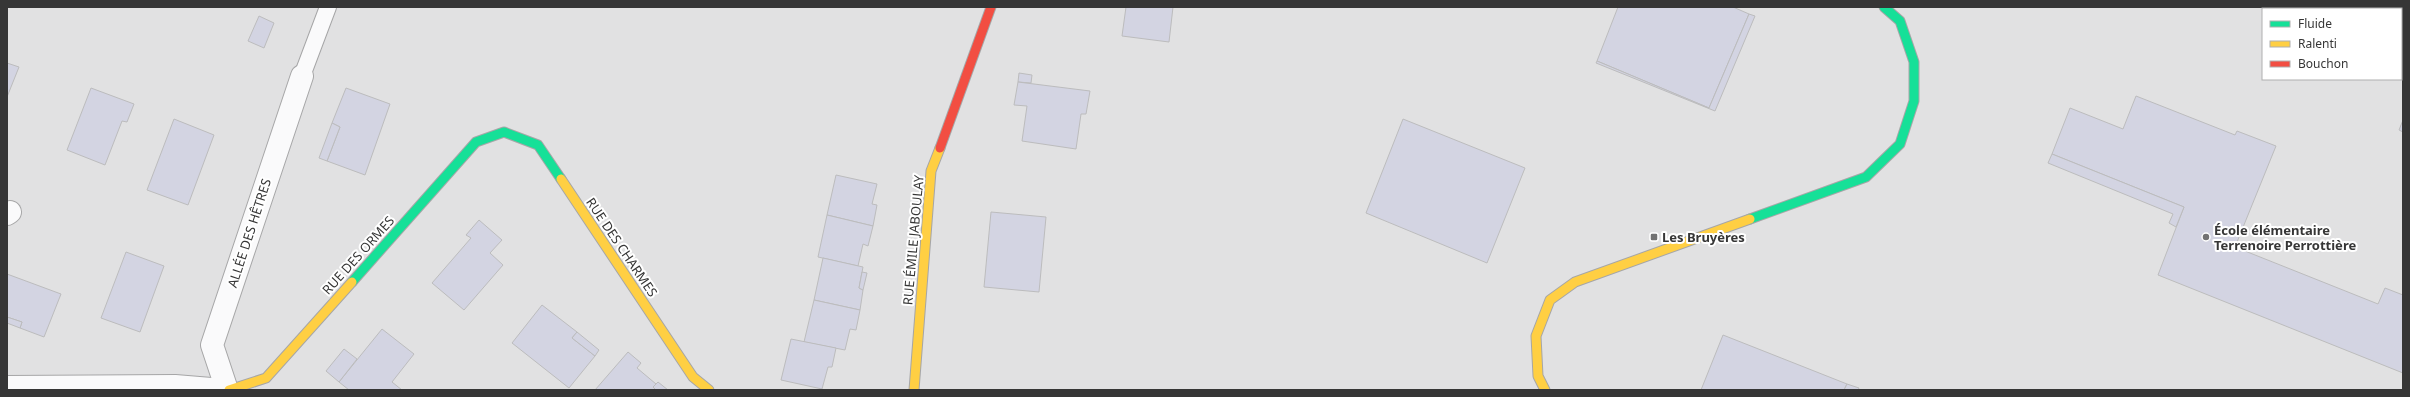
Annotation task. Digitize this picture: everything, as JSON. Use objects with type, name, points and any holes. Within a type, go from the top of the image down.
[{"type":"street","name":"RUE ÉMILE JABOULAY","points":[[914,390],[931,171],[991,7]]},
{"type":"street","points":[[1545,390],[1538,376],[1536,336],[1550,300],[1575,282],[1866,177],[1900,144],[1914,101],[1914,62],[1900,21],[1884,7]]},
{"type":"street","name":"ALLÉE DES HÊTRES","points":[[228,390],[212,345],[302,76]]},
{"type":"street","name":"RUE DES ORMES","points":[[228,390],[266,378],[476,142],[504,132]]},
{"type":"street","name":"RUE DES CHARMES","points":[[504,132],[538,145],[693,377],[709,390]]},
{"type":"street","points":[[7,387],[175,386],[223,390]]},
{"type":"lane","points":[[302,76],[328,7]]},
{"type":"building","points":[[1126,7],[1173,7],[1169,42],[1122,36]]},
{"type":"building","points":[[1618,7],[1733,7],[1749,14],[1709,108],[1597,61]]},
{"type":"building","points":[[2294,7],[2403,7],[2403,50],[2402,8]]},
{"type":"building","points":[[1749,14],[1755,16],[1715,111],[1596,63],[1597,61],[1709,108]]},
{"type":"building","points":[[259,16],[274,23],[264,48],[248,41]]},
{"type":"building","points":[[7,63],[19,67],[7,97]]},
{"type":"building","points":[[1019,73],[1032,75],[1031,83],[1018,82]]},
{"type":"building","points":[[1018,82],[1090,91],[1086,114],[1081,114],[1076,149],[1022,141],[1027,106],[1014,105]]},
{"type":"building","points":[[91,88],[134,104],[127,122],[122,121],[105,165],[67,150]]},
{"type":"building","points":[[346,88],[390,104],[365,175],[327,161],[340,127],[332,123]]},
{"type":"building","name":"École élémentaire Terrenoire Perrottière","points":[[2136,96],[2235,135],[2237,131],[2276,146],[2235,247],[2378,304],[2385,288],[2403,295],[2403,373],[2158,275],[2184,207],[2052,154],[2070,108],[2123,129]]},
{"type":"building","points":[[174,119],[214,135],[188,205],[147,190]]},
{"type":"building","points":[[1403,119],[1525,168],[1487,263],[1366,213]]},
{"type":"building","points":[[2403,120],[2403,132],[2399,130]]},
{"type":"building","points":[[332,123],[340,127],[327,161],[319,158]]},
{"type":"building","points":[[2052,154],[2184,207],[2176,227],[2169,223],[2173,214],[2048,163]]},
{"type":"building","points":[[836,175],[877,184],[872,204],[877,205],[873,226],[827,215]]},
{"type":"building","points":[[991,212],[1046,217],[1039,292],[984,287]]},
{"type":"building","points":[[827,215],[873,226],[868,246],[863,244],[858,266],[818,257]]},
{"type":"building","points":[[479,220],[502,240],[490,253],[503,265],[464,310],[432,283],[471,238],[466,235]]},
{"type":"building","points":[[126,252],[164,266],[140,332],[101,318]]},
{"type":"building","points":[[823,258],[863,267],[859,288],[863,290],[860,310],[814,300]]},
{"type":"building","points":[[862,272],[867,273],[863,290],[859,288]]},
{"type":"building","points":[[7,274],[61,294],[44,337],[20,328],[22,322],[7,317]]},
{"type":"building","points":[[814,300],[860,310],[856,330],[850,329],[845,350],[804,342]]},
{"type":"building","points":[[542,305],[577,332],[572,338],[595,356],[569,388],[512,343]]},
{"type":"building","points":[[7,317],[22,322],[20,328],[7,323]]},
{"type":"building","points":[[382,329],[414,354],[392,382],[402,390],[349,390],[339,382]]},
{"type":"building","points":[[577,332],[599,350],[595,356],[572,338]]},
{"type":"building","points":[[1723,335],[1847,384],[1844,390],[1701,390]]},
{"type":"building","points":[[791,339],[836,348],[832,367],[828,367],[822,389],[781,380]]},
{"type":"building","points":[[344,349],[357,359],[339,382],[326,371]]},
{"type":"building","points":[[628,352],[641,363],[637,368],[656,384],[653,387],[656,390],[595,390]]},
{"type":"building","points":[[658,382],[668,390],[656,390],[653,387]]},
{"type":"building","points":[[1847,384],[1859,388],[1858,390],[1844,390]]},
{"type":"traffic: fast","points":[[1750,219],[1866,177],[1900,144],[1914,101],[1914,62],[1900,21],[1884,7]]},
{"type":"traffic: fast","points":[[352,282],[476,142],[504,132],[538,145],[561,179]]},
{"type":"traffic: slow","points":[[914,390],[931,171],[940,148]]},
{"type":"traffic: slow","points":[[561,179],[693,377],[709,390]]},
{"type":"traffic: slow","points":[[1545,390],[1538,376],[1536,336],[1550,300],[1575,282],[1750,219]]},
{"type":"traffic: slow","points":[[229,390],[266,378],[352,282]]},
{"type":"traffic: jam","points":[[940,148],[991,7]]},
{"type":"place","name":"Les Bruyères","points":[[1654,237]]},
{"type":"place","name":"École élémentaire Terrenoire Perrottière","points":[[2206,237]]}]
